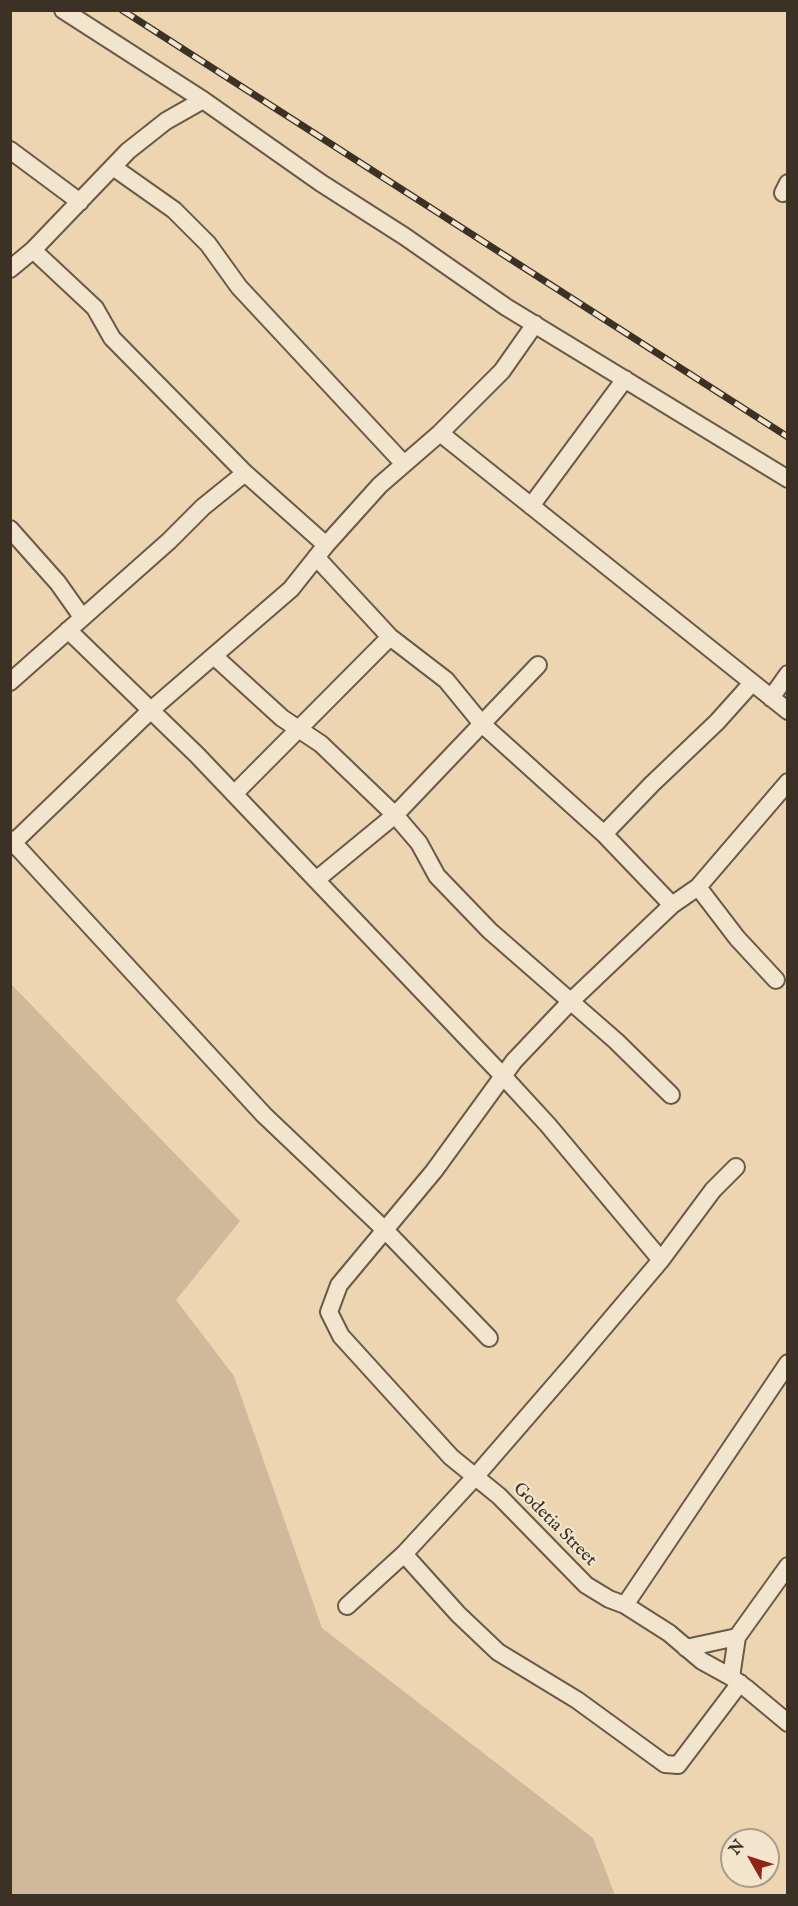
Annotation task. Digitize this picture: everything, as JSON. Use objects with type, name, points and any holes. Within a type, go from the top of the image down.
[{"type":"street","points":[[63,10],[203,100],[321,183],[404,236],[506,307],[788,479]]},
{"type":"street","points":[[10,269],[33,250],[129,151],[166,121],[203,100]]},
{"type":"street","points":[[10,150],[80,202]]},
{"type":"street","points":[[113,167],[174,210],[208,244],[239,287],[404,464]]},
{"type":"street","points":[[33,250],[95,308],[112,338],[321,551],[390,637],[446,680],[482,724],[604,834],[672,905]]},
{"type":"street","points":[[489,1338],[385,1230],[264,1115],[12,841],[151,710],[291,589],[321,551],[380,485],[440,433],[502,371],[535,324]]},
{"type":"street","points":[[531,506],[625,379]]},
{"type":"street","points":[[440,433],[788,711]]},
{"type":"street","points":[[10,682],[169,541],[203,507],[245,473]]},
{"type":"street","points":[[12,533],[58,583],[82,618]]},
{"type":"street","points":[[68,630],[234,794],[503,1076],[548,1125],[661,1260]]},
{"type":"street","points":[[234,794],[390,637]]},
{"type":"street","points":[[214,656],[282,718],[321,744],[395,815],[418,843],[437,876],[490,931],[616,1041],[671,1095]]},
{"type":"street","points":[[316,880],[395,815],[538,665]]},
{"type":"street","points":[[771,698],[788,674]]},
{"type":"street","points":[[604,834],[652,784],[717,723],[752,683]]},
{"type":"street","points":[[385,1230],[434,1171],[514,1061],[570,1002],[672,905],[698,887],[788,782]]},
{"type":"street","points":[[698,887],[737,938],[776,980]]},
{"type":"street","points":[[348,1606],[404,1554],[475,1477],[661,1260],[713,1190],[736,1167]]},
{"type":"street","name":"Godetia Street","points":[[385,1230],[339,1285],[329,1312],[341,1336],[451,1457],[499,1496],[586,1585],[609,1599],[625,1605],[669,1633],[702,1661],[736,1680],[788,1723]]},
{"type":"street","points":[[625,1605],[788,1363]]},
{"type":"street","points":[[404,1554],[458,1614],[498,1652],[577,1700],[665,1764],[678,1765],[736,1680],[737,1637],[788,1566]]},
{"type":"street","points":[[686,1648],[737,1637]]},
{"type":"shaded area","points":[[10,983],[240,1221],[176,1300],[234,1376],[322,1628],[593,1838],[615,1895],[11,1895]]},
{"type":"railway","points":[[122,10],[788,437]]}]
